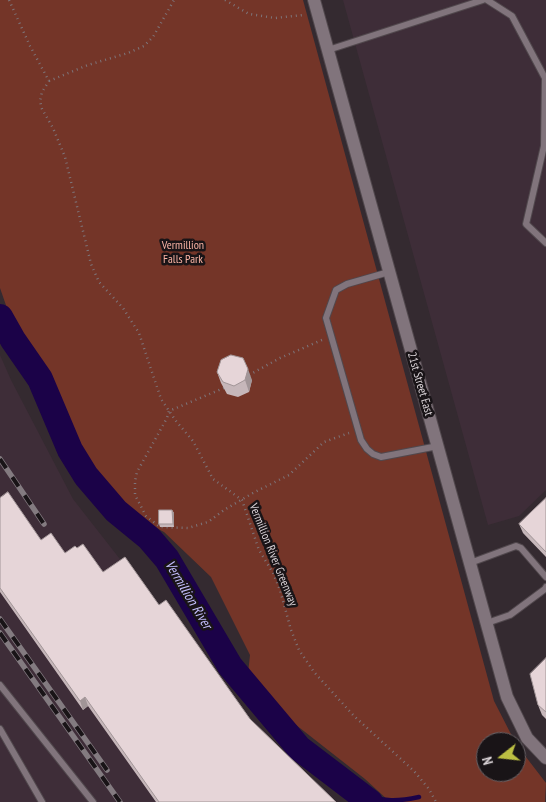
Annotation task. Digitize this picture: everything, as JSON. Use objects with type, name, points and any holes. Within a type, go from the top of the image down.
[{"type":"street","name":"21st Street East","points":[[314,0],[507,697],[528,738],[546,758]]},
{"type":"lane","points":[[328,50],[483,0]]},
{"type":"lane","points":[[487,0],[512,16],[546,78],[544,146],[526,224],[546,244]]},
{"type":"lane","points":[[389,272],[347,284],[336,290],[326,318],[357,430],[367,449],[381,457],[438,446]]},
{"type":"lane","points":[[470,563],[516,546],[521,548],[546,577]]},
{"type":"lane","points":[[486,623],[510,615],[545,589],[546,586]]},
{"type":"lane","points":[[0,685],[3,694],[93,802]]},
{"type":"lane","points":[[0,729],[42,802]]},
{"type":"path","points":[[9,0],[30,46],[49,81],[88,64],[144,46],[153,37],[174,0]]},
{"type":"path","points":[[225,0],[249,14],[275,18],[303,15]]},
{"type":"path","name":"Vermillion River Greenway","points":[[49,81],[42,92],[42,109],[53,128],[65,157],[92,264],[99,282],[123,308],[139,333],[160,398],[192,441],[213,479],[242,500],[259,550],[280,590],[291,630],[307,662],[331,693],[414,771],[429,789],[436,802]]},
{"type":"path","points":[[250,375],[292,352],[331,337]]},
{"type":"path","points":[[224,388],[168,411],[167,418],[137,472],[135,494],[146,516],[160,527],[188,528],[208,522],[253,493],[289,476],[324,442],[357,430]]},
{"type":"shaded area","points":[[343,0],[546,0],[546,490],[519,516],[488,525]]},
{"type":"shaded area","points":[[0,355],[73,499],[255,732],[327,802],[0,802]]},
{"type":"green space","name":"Vermillion Falls Park","points":[[0,0],[303,0],[494,701],[510,732],[476,732],[476,782],[526,782],[526,757],[546,783],[545,802],[390,802],[365,779],[291,721],[248,673],[250,655],[211,577],[164,532],[124,511],[94,479],[40,367],[17,337],[0,288]]},
{"type":"building","points":[[231,355],[243,358],[248,369],[245,380],[234,386],[223,382],[217,372],[221,360]]},
{"type":"building","points":[[8,492],[41,540],[51,533],[65,553],[75,546],[77,548],[83,544],[103,572],[125,557],[159,605],[166,600],[250,719],[336,802],[159,802],[85,697],[80,701],[0,588],[0,498]]},
{"type":"building","points":[[546,498],[546,552],[519,524]]},
{"type":"building","points":[[159,510],[172,510],[173,524],[159,524]]},
{"type":"building","points":[[546,658],[546,712],[538,705],[530,674]]},
{"type":"waterway","name":"Vermillion River","points":[[0,317],[13,340],[40,379],[70,450],[86,476],[116,511],[149,538],[167,559],[230,666],[299,748],[370,802]]},
{"type":"waterway","points":[[364,796],[391,800],[419,797]]},
{"type":"railway","points":[[0,459],[44,524]]},
{"type":"railway","points":[[0,619],[107,770]]},
{"type":"railway","points":[[0,633],[120,802]]}]
